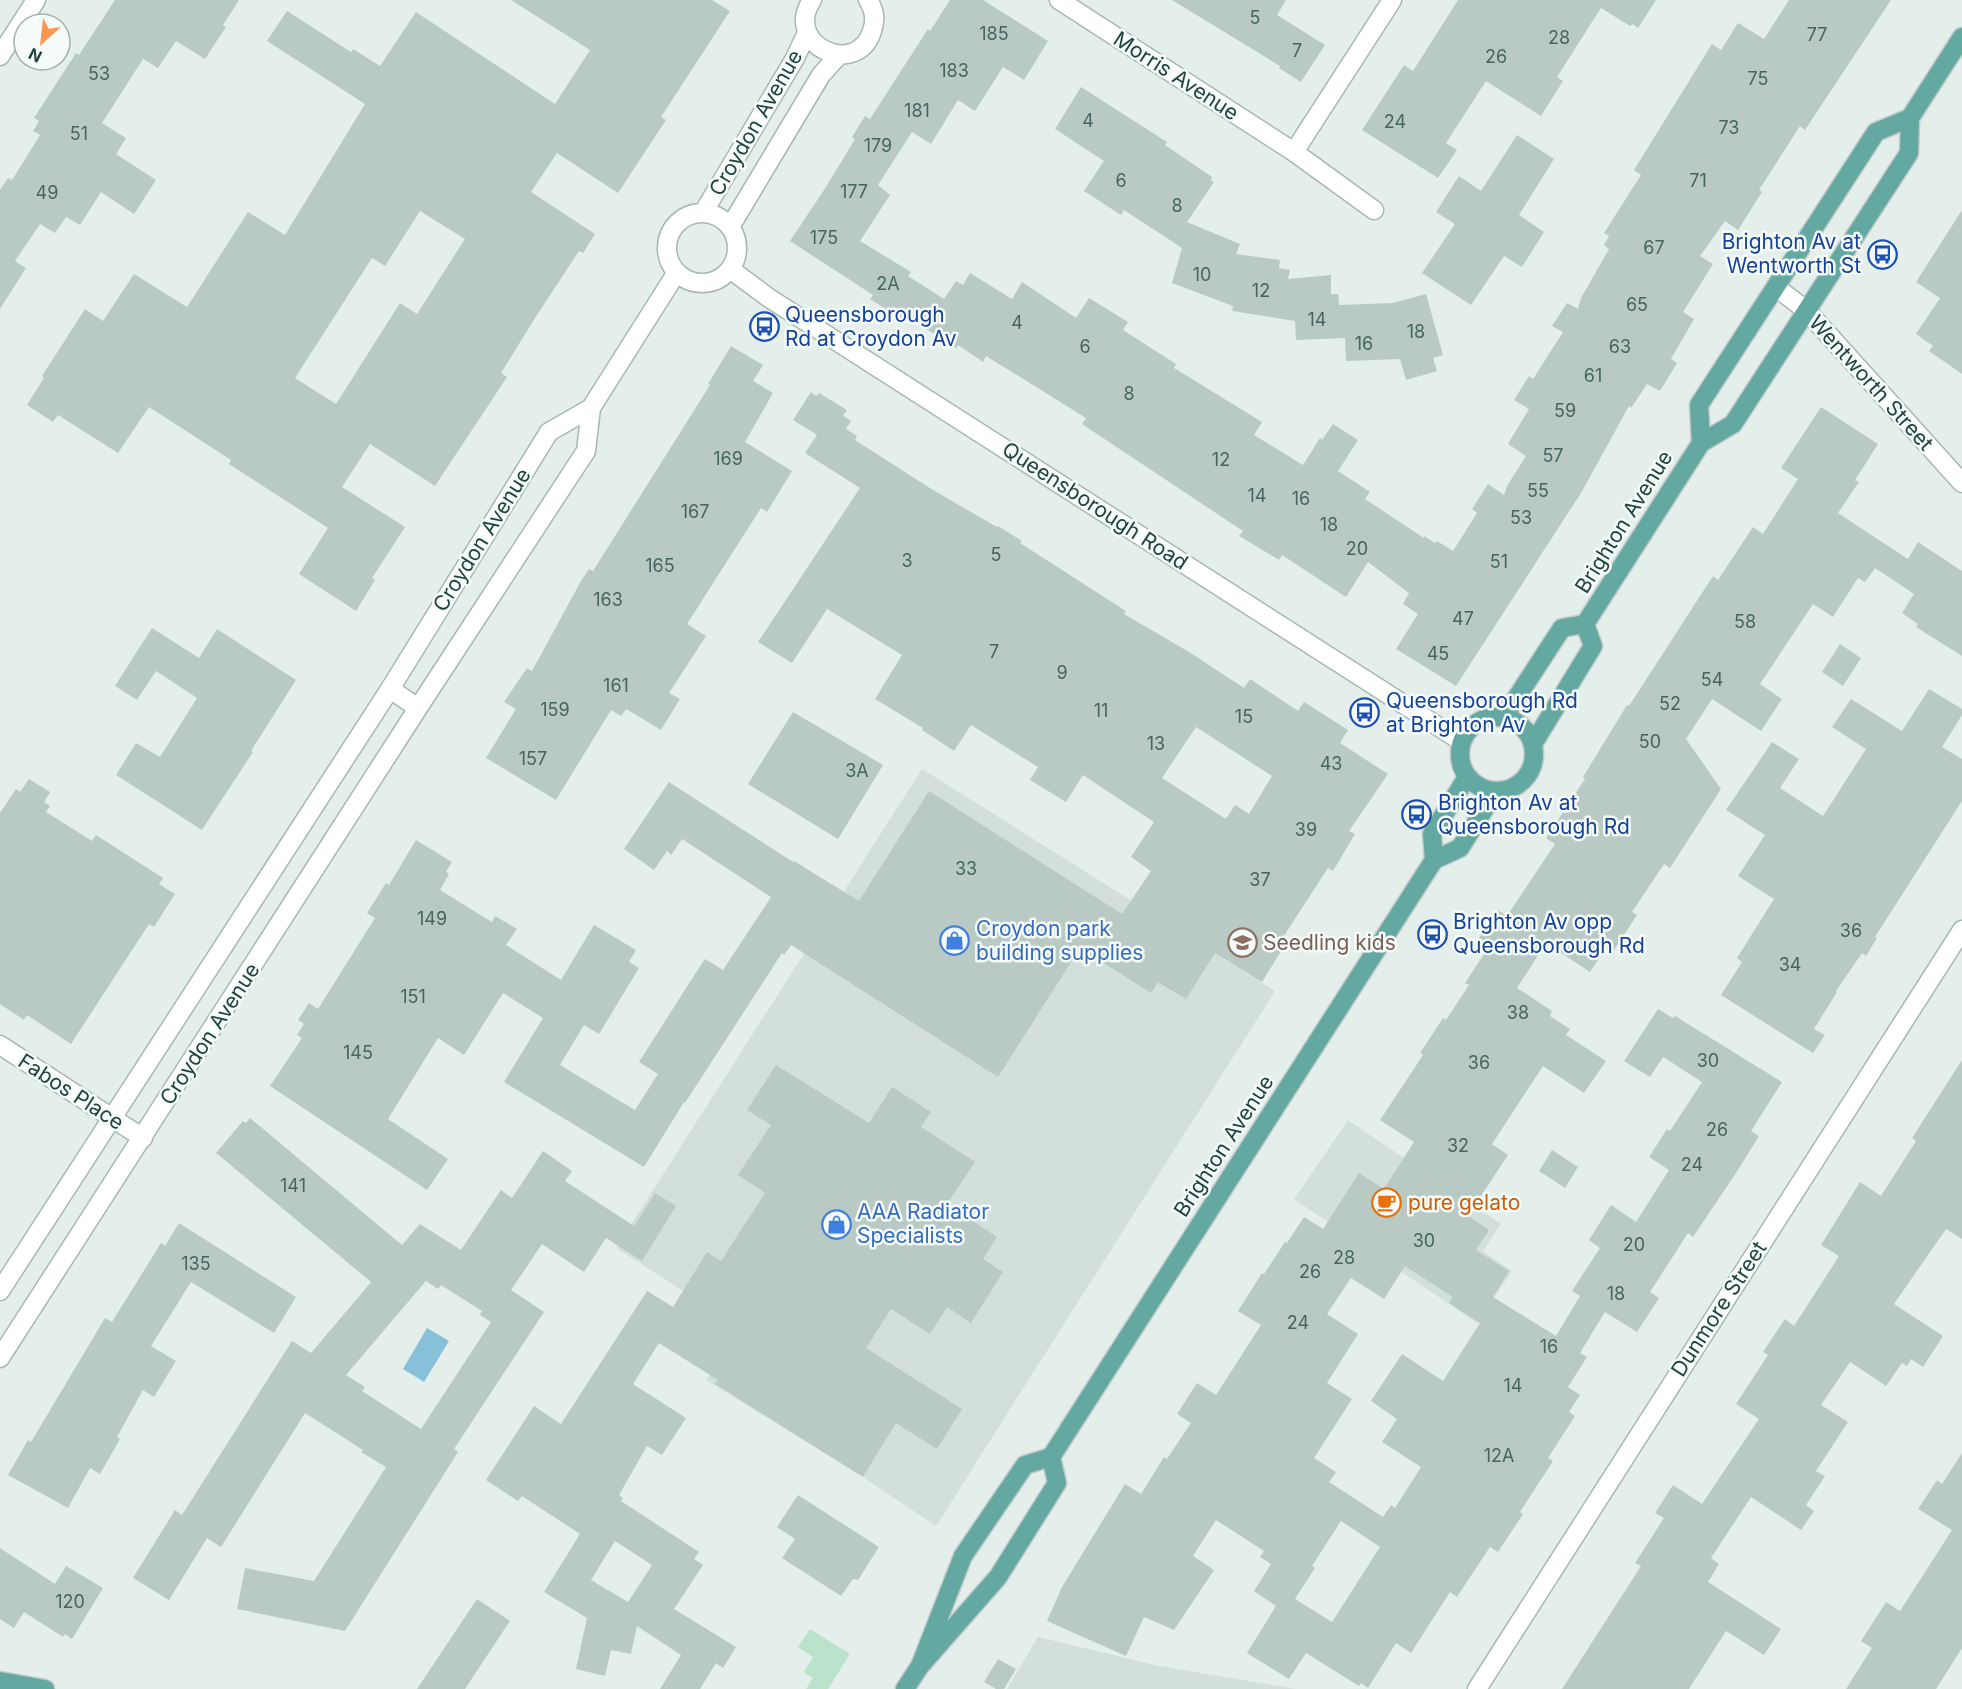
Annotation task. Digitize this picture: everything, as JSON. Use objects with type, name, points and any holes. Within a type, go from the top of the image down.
[{"type":"main road","name":"Brighton Avenue","points":[[1504,717],[1562,628],[1585,624],[1701,443],[1733,424],[1909,153],[1911,118],[1962,37]]},
{"type":"main road","name":"Brighton Avenue","points":[[1701,443],[1699,405],[1876,132],[1911,118]]},
{"type":"main road","name":"Brighton Avenue","points":[[1533,744],[1593,646],[1585,624]]},
{"type":"main road","points":[[1493,716],[1504,717],[1522,726],[1533,744],[1532,766],[1527,777],[1518,785],[1496,791],[1475,785],[1467,777],[1459,760],[1461,741],[1473,724],[1493,716]]},
{"type":"main road","points":[[1434,861],[1432,834],[1467,777]]},
{"type":"main road","name":"Brighton Avenue","points":[[1051,1456],[1434,861],[1460,848],[1496,791]]},
{"type":"main road","points":[[905,1689],[920,1666],[998,1577],[1057,1483],[1051,1456],[1024,1465],[963,1556],[920,1666]]},
{"type":"main road","points":[[0,1681],[45,1689]]},
{"type":"street","points":[[0,56],[36,0]]},
{"type":"street","name":"Morris Avenue","points":[[1059,0],[1294,152],[1374,210]]},
{"type":"street","points":[[1294,152],[1392,0]]},
{"type":"street","points":[[810,1],[806,13],[807,33],[820,48],[838,55],[849,54],[858,49],[872,34],[874,14],[870,1]]},
{"type":"street","name":"Croydon Avenue","points":[[703,213],[794,60],[807,33]]},
{"type":"street","name":"Croydon Avenue","points":[[730,227],[821,75],[838,55]]},
{"type":"street","points":[[703,213],[723,219],[730,227],[737,243],[735,261],[730,270],[723,277],[704,284],[694,282],[677,272],[670,264],[667,254],[670,234],[683,219],[703,213]]},
{"type":"street","name":"Queensborough Road","points":[[730,270],[769,298],[1461,741]]},
{"type":"street","name":"Croydon Avenue","points":[[0,1358],[586,451],[591,408],[677,272]]},
{"type":"street","name":"Wentworth Street","points":[[1776,287],[1807,311],[1962,483]]},
{"type":"street","name":"Croydon Avenue","points":[[0,1291],[390,689],[549,432],[591,408]]},
{"type":"street","points":[[390,689],[418,708]]},
{"type":"street","name":"Dunmore Street","points":[[1477,1689],[1962,930]]},
{"type":"street","name":"Fabos Place","points":[[0,1045],[143,1138]]},
{"type":"shaded area","points":[[922,769],[1275,991],[936,1526],[863,1477],[706,1380],[740,1327],[616,1248]]},
{"type":"shaded area","points":[[1348,1120],[1501,1224],[1483,1251],[1512,1271],[1477,1323],[1294,1199]]},
{"type":"shaded area","points":[[1038,1637],[1159,1666],[1296,1689],[1007,1689]]},
{"type":"green space","points":[[810,1629],[850,1654],[828,1689],[806,1689],[813,1678],[804,1672],[813,1657],[798,1647]]},
{"type":"water","points":[[427,1328],[449,1341],[424,1382],[403,1369]]},
{"type":"building","points":[[115,0],[239,0],[223,25],[226,27],[205,59],[176,41],[158,68],[143,59],[102,123],[126,138],[116,154],[156,180],[134,214],[101,192],[80,225],[66,217],[55,233],[40,224],[15,261],[26,268],[0,309],[0,190],[8,178],[12,180],[40,135],[33,131],[39,121],[34,118],[64,72],[72,72],[72,59],[76,53],[79,55]]},
{"type":"building","points":[[511,0],[712,0],[730,11],[661,117],[666,120],[618,193],[557,153],[531,192],[595,234],[583,253],[579,251],[535,318],[501,373],[507,377],[435,486],[370,444],[342,487],[405,527],[372,578],[375,580],[356,611],[299,574],[328,528],[229,464],[231,460],[149,407],[118,453],[58,415],[53,422],[27,405],[44,378],[42,376],[85,309],[103,321],[134,274],[187,307],[248,212],[285,235],[365,104],[267,41],[287,11],[351,52],[353,49],[380,66],[416,12],[555,104],[590,50]],"holes":[[[420,211],[465,239],[417,314],[400,303],[336,404],[295,378],[372,258],[385,266]]]},
{"type":"building","points":[[950,0],[983,0],[1048,41],[1024,80],[1003,67],[975,111],[958,100],[931,144],[912,132],[878,185],[890,195],[860,241],[911,272],[908,276],[944,299],[956,281],[963,285],[970,273],[1012,299],[1022,282],[1076,318],[1089,298],[1128,322],[1123,330],[1176,364],[1174,368],[1262,422],[1254,435],[1303,465],[1320,438],[1322,440],[1333,424],[1358,440],[1338,471],[1370,492],[1365,499],[1424,538],[1424,536],[1435,543],[1437,541],[1453,551],[1477,513],[1472,509],[1488,484],[1504,495],[1507,486],[1526,456],[1508,444],[1529,409],[1514,400],[1529,376],[1533,379],[1563,332],[1552,326],[1567,303],[1578,309],[1581,298],[1609,249],[1604,245],[1609,236],[1604,233],[1641,175],[1634,170],[1712,44],[1721,50],[1738,23],[1764,39],[1789,0],[1891,0],[1805,130],[1800,126],[1759,190],[1762,192],[1738,230],[1725,221],[1700,256],[1713,264],[1683,312],[1694,319],[1671,359],[1677,363],[1660,391],[1647,384],[1631,408],[1629,406],[1581,493],[1456,686],[1396,649],[1418,614],[1403,604],[1409,593],[1368,562],[1346,597],[1282,555],[1279,560],[1239,536],[1243,531],[1082,424],[1086,418],[986,356],[983,362],[958,345],[956,348],[903,314],[900,318],[870,299],[873,295],[790,241],[855,139],[852,137],[865,116],[870,119],[928,29],[930,31]]},
{"type":"building","points":[[1172,0],[1286,0],[1277,15],[1325,45],[1301,82],[1279,68],[1280,66]]},
{"type":"building","points":[[1458,0],[1656,0],[1638,28],[1633,24],[1630,26],[1601,8],[1557,77],[1563,81],[1541,116],[1486,81],[1446,143],[1457,150],[1438,178],[1362,130],[1404,65],[1413,71]]},
{"type":"building","points":[[1081,87],[1167,142],[1165,145],[1212,177],[1211,180],[1214,182],[1187,222],[1240,244],[1236,254],[1280,260],[1279,268],[1290,270],[1288,279],[1331,275],[1331,294],[1338,294],[1339,305],[1393,303],[1426,294],[1443,355],[1433,358],[1437,371],[1406,380],[1400,359],[1346,361],[1345,338],[1296,340],[1295,321],[1232,311],[1233,306],[1172,283],[1182,248],[1124,210],[1121,215],[1084,191],[1104,161],[1055,129]]},
{"type":"building","points":[[1517,135],[1554,159],[1519,215],[1544,232],[1522,267],[1504,256],[1471,305],[1422,273],[1455,224],[1436,212],[1459,176],[1481,191]]},
{"type":"building","points":[[1962,210],[1962,374],[1929,351],[1933,346],[1916,334],[1940,298],[1916,282]]},
{"type":"building","points":[[731,346],[763,365],[753,381],[773,393],[745,442],[792,471],[767,512],[761,508],[687,624],[706,636],[669,693],[680,699],[661,730],[626,709],[621,716],[611,710],[556,800],[486,758],[516,709],[504,702],[527,668],[532,671],[581,581],[589,569],[593,571],[710,385],[708,384]]},
{"type":"building","points":[[811,392],[816,396],[819,393],[847,410],[843,416],[851,421],[846,429],[857,436],[855,440],[933,490],[1022,541],[1020,543],[1126,611],[1124,614],[1244,688],[1250,679],[1298,711],[1304,702],[1348,730],[1340,743],[1388,774],[1349,831],[1355,834],[1333,871],[1328,868],[1278,945],[1283,948],[1262,982],[1215,953],[1186,999],[1158,982],[1151,993],[1080,948],[998,1077],[791,945],[784,955],[782,953],[644,1167],[504,1082],[543,1018],[503,993],[464,1055],[438,1038],[388,1119],[448,1159],[427,1190],[270,1086],[302,1038],[297,1035],[304,1024],[298,1020],[309,1003],[318,1009],[375,918],[367,913],[386,883],[389,885],[416,840],[452,862],[446,872],[449,874],[440,890],[492,922],[495,916],[517,929],[506,945],[561,980],[594,925],[636,950],[629,962],[639,968],[599,1034],[584,1025],[560,1065],[635,1110],[658,1074],[639,1062],[688,985],[705,959],[723,970],[771,897],[682,839],[671,855],[667,851],[654,870],[624,849],[669,782],[793,862],[859,901],[929,791],[1122,914],[1151,871],[1131,857],[1154,822],[1083,775],[1066,802],[1030,780],[1038,767],[971,725],[954,751],[922,730],[923,728],[875,699],[902,655],[827,609],[792,663],[758,642],[860,488],[805,453],[817,435],[793,420]],"holes":[[[1196,727],[1272,776],[1249,814],[1235,805],[1226,819],[1162,778]]]},
{"type":"building","points":[[1821,407],[1878,444],[1855,480],[1859,482],[1838,513],[1908,559],[1918,542],[1962,571],[1962,656],[1916,627],[1918,624],[1902,613],[1914,594],[1875,568],[1865,582],[1858,578],[1833,617],[1813,604],[1760,684],[1782,699],[1761,731],[1712,699],[1686,739],[1721,789],[1670,868],[1664,864],[1632,912],[1637,915],[1612,953],[1606,948],[1590,972],[1546,943],[1517,988],[1552,1011],[1550,1016],[1570,1029],[1566,1035],[1606,1061],[1584,1093],[1543,1066],[1492,1144],[1508,1155],[1468,1216],[1489,1230],[1476,1250],[1509,1271],[1493,1297],[1556,1336],[1580,1296],[1572,1291],[1600,1248],[1589,1240],[1611,1205],[1636,1222],[1669,1170],[1649,1157],[1667,1129],[1670,1131],[1702,1082],[1663,1057],[1650,1077],[1624,1061],[1658,1009],[1673,1018],[1675,1016],[1782,1082],[1751,1131],[1759,1136],[1736,1173],[1693,1237],[1688,1233],[1650,1292],[1659,1298],[1637,1332],[1605,1312],[1580,1353],[1587,1357],[1568,1387],[1580,1395],[1569,1412],[1575,1416],[1548,1458],[1553,1461],[1520,1512],[1523,1514],[1498,1552],[1490,1547],[1457,1597],[1450,1592],[1411,1653],[1396,1643],[1368,1688],[1361,1683],[1359,1686],[1306,1653],[1289,1679],[1247,1653],[1276,1606],[1254,1591],[1271,1564],[1260,1557],[1264,1551],[1216,1520],[1193,1556],[1214,1570],[1174,1630],[1144,1617],[1126,1656],[1047,1621],[1062,1587],[1125,1484],[1141,1494],[1164,1457],[1167,1459],[1191,1423],[1177,1414],[1197,1383],[1216,1395],[1261,1325],[1238,1311],[1262,1273],[1264,1274],[1304,1217],[1323,1229],[1359,1173],[1384,1189],[1414,1142],[1380,1120],[1423,1055],[1420,1053],[1443,1018],[1446,1020],[1469,985],[1465,983],[1484,954],[1473,947],[1498,910],[1507,916],[1555,844],[1546,838],[1585,779],[1583,777],[1627,705],[1629,706],[1713,576],[1718,580],[1753,527],[1763,534],[1798,479],[1781,468]],"holes":[[[1405,1266],[1453,1297],[1449,1303],[1480,1323],[1443,1381],[1402,1354],[1371,1401],[1397,1419],[1382,1442],[1421,1467],[1395,1508],[1391,1505],[1383,1517],[1329,1482],[1336,1472],[1314,1458],[1352,1399],[1327,1383],[1358,1334],[1327,1314],[1351,1278],[1384,1299]],[[1341,1521],[1380,1547],[1332,1622],[1295,1599],[1315,1568],[1312,1566]]]},
{"type":"building","points":[[152,628],[199,658],[217,629],[296,680],[202,830],[116,775],[136,743],[160,757],[197,698],[156,671],[137,700],[115,686]]},
{"type":"building","points":[[1840,644],[1861,658],[1843,686],[1822,672]]},
{"type":"building","points":[[1929,689],[1962,709],[1962,715],[1942,747],[1962,759],[1962,801],[1875,937],[1877,938],[1866,956],[1862,953],[1836,991],[1814,1029],[1825,1035],[1813,1053],[1721,995],[1742,962],[1737,958],[1774,899],[1738,876],[1765,835],[1726,810],[1772,742],[1799,759],[1780,788],[1823,816],[1866,749],[1832,727],[1851,699],[1902,731]]},
{"type":"building","points":[[793,712],[883,765],[838,839],[748,784]]},
{"type":"building","points":[[29,779],[50,792],[44,802],[50,806],[46,812],[92,841],[96,835],[163,878],[159,884],[175,894],[154,927],[149,924],[71,1044],[27,1015],[24,1020],[0,1004],[0,813],[16,789],[20,792]]},
{"type":"building","points":[[1962,1060],[1962,1239],[1946,1229],[1894,1304],[1943,1336],[1923,1367],[1911,1359],[1907,1366],[1902,1363],[1886,1386],[1850,1362],[1821,1405],[1848,1422],[1816,1471],[1825,1476],[1806,1505],[1814,1511],[1801,1530],[1751,1497],[1711,1558],[1719,1564],[1708,1582],[1781,1629],[1764,1655],[1726,1631],[1689,1689],[1562,1689],[1641,1566],[1635,1563],[1664,1518],[1655,1513],[1673,1485],[1702,1504],[1759,1419],[1736,1404],[1768,1355],[1763,1352],[1785,1319],[1794,1326],[1839,1256],[1821,1245],[1860,1182],[1881,1196],[1916,1141],[1912,1138]]},
{"type":"building","points":[[776,1065],[869,1123],[892,1087],[931,1112],[921,1127],[975,1162],[947,1204],[997,1237],[983,1259],[1003,1272],[971,1323],[947,1307],[930,1334],[891,1309],[866,1348],[962,1409],[937,1449],[896,1423],[863,1477],[715,1384],[718,1380],[659,1343],[633,1384],[686,1418],[662,1455],[647,1446],[619,1495],[623,1498],[621,1501],[699,1552],[694,1559],[703,1565],[674,1609],[736,1647],[723,1668],[716,1663],[700,1689],[660,1689],[681,1655],[637,1626],[631,1654],[611,1650],[605,1676],[576,1669],[587,1618],[544,1592],[580,1534],[522,1496],[518,1501],[486,1480],[534,1406],[561,1424],[647,1291],[673,1307],[707,1252],[721,1261],[765,1193],[738,1175],[771,1125],[747,1110]],"holes":[[[615,1541],[652,1565],[628,1602],[591,1580]]]},
{"type":"building","points":[[250,1118],[402,1245],[420,1224],[461,1250],[501,1190],[512,1198],[543,1151],[572,1171],[565,1181],[634,1226],[655,1193],[676,1206],[642,1261],[606,1238],[584,1272],[542,1244],[511,1290],[544,1312],[454,1449],[458,1452],[345,1631],[237,1609],[245,1568],[314,1581],[386,1467],[305,1413],[221,1547],[207,1538],[169,1600],[133,1578],[175,1510],[182,1515],[292,1341],[311,1353],[371,1282],[216,1153],[243,1121],[246,1123]],"holes":[[[426,1281],[438,1289],[441,1285],[482,1311],[480,1315],[491,1322],[421,1429],[362,1391],[365,1387],[346,1375]]]},
{"type":"building","points":[[1552,1150],[1578,1167],[1565,1188],[1539,1171]]},
{"type":"building","points":[[179,1223],[296,1297],[274,1333],[191,1282],[151,1346],[176,1361],[154,1397],[143,1390],[117,1437],[120,1439],[100,1474],[90,1468],[68,1508],[8,1475],[28,1440],[31,1442],[105,1318],[112,1322],[161,1243],[165,1246]]},
{"type":"building","points":[[1962,1453],[1962,1648],[1936,1689],[1846,1689],[1872,1648],[1861,1641],[1886,1602],[1900,1611],[1952,1530],[1918,1509],[1937,1480],[1942,1484]]},
{"type":"building","points":[[798,1495],[879,1547],[858,1580],[853,1579],[841,1596],[782,1558],[795,1539],[777,1527]]},
{"type":"building","points":[[0,1548],[55,1584],[66,1566],[103,1588],[72,1639],[65,1634],[63,1637],[24,1612],[14,1628],[0,1619]]},
{"type":"building","points":[[477,1599],[510,1621],[465,1689],[417,1689]]},
{"type":"building","points":[[998,1659],[1016,1669],[1004,1689],[996,1689],[984,1682]]},
{"type":"place","name":"Brighton Av at Wentworth St","points":[[1882,254]]},
{"type":"place","name":"Queensborough Rd at Croydon Av","points":[[764,327]]},
{"type":"place","name":"Queensborough Rd at Brighton Av","points":[[1365,713]]},
{"type":"place","name":"Brighton Av at Queensborough Rd","points":[[1417,815]]},
{"type":"place","name":"Brighton Av opp Queensborough Rd","points":[[1432,934]]},
{"type":"place","name":"Croydon park building supplies","points":[[955,941]]},
{"type":"place","name":"Seedling kids","points":[[1242,943]]},
{"type":"place","name":"pure gelato","points":[[1387,1203]]},
{"type":"place","name":"AAA Radiator Specialists","points":[[836,1224]]}]
